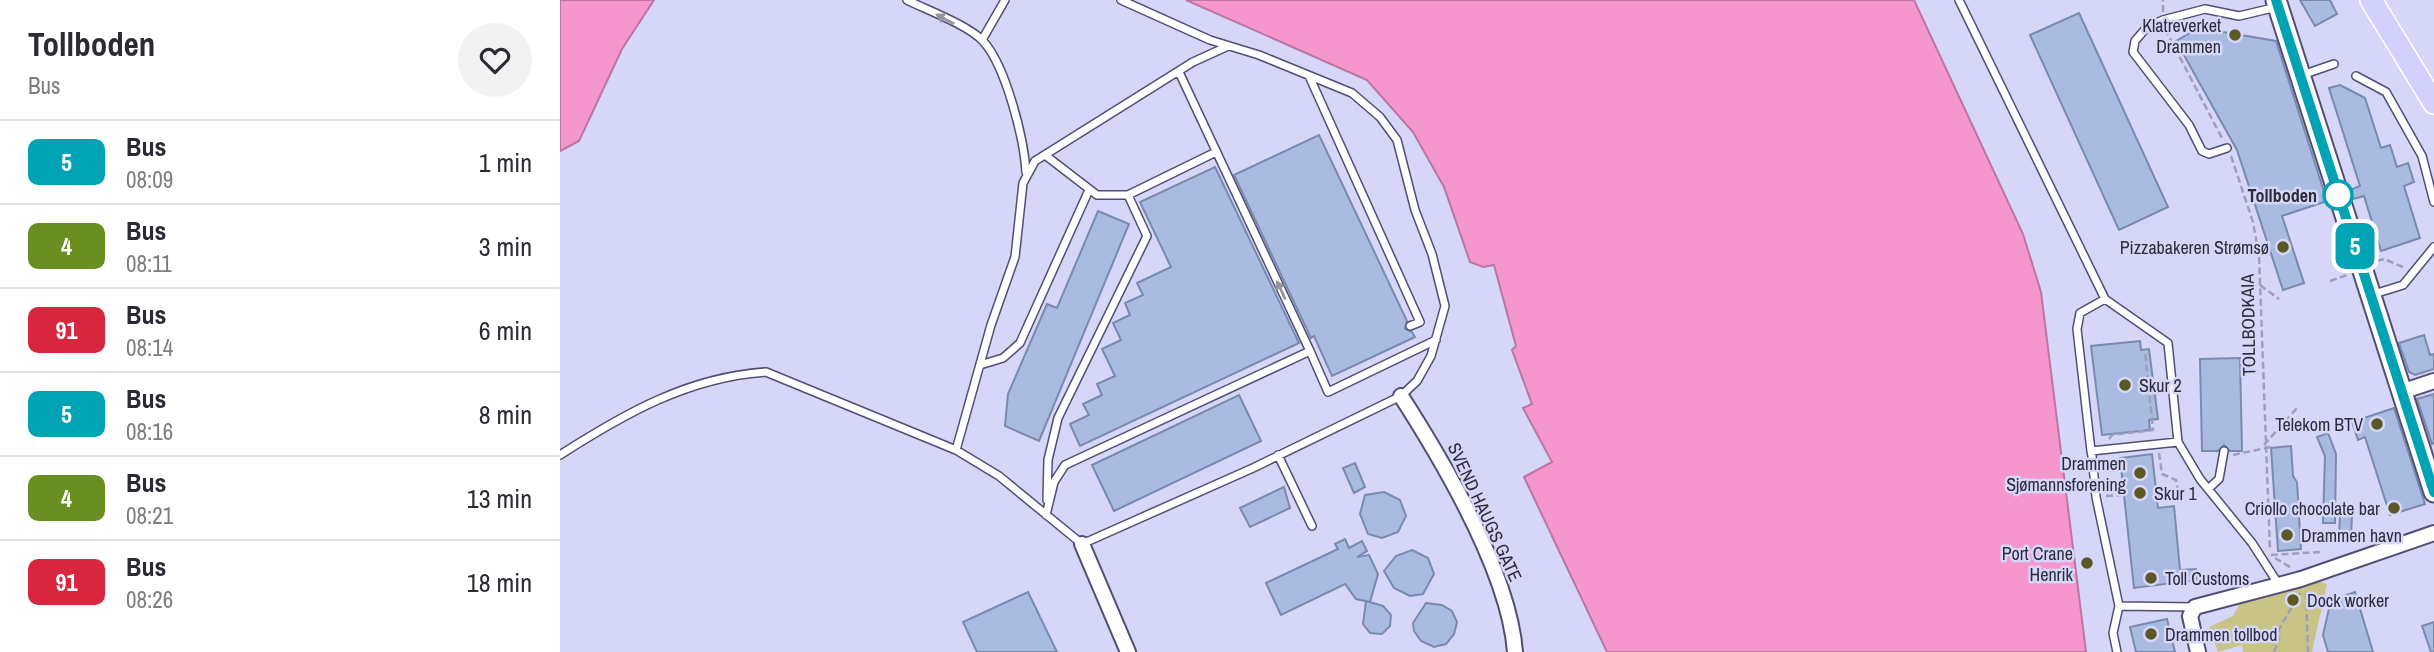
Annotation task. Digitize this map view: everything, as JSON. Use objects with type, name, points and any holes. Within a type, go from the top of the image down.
[{"type":"main road","points":[[2371,0],[2434,103]]},
{"type":"main road","points":[[2382,0],[2434,86]]},
{"type":"main road","points":[[2277,3],[2434,492]]},
{"type":"street","points":[[2401,392],[2434,381]]},
{"type":"street","name":"SVEND HAUGS GATE","points":[[1401,396],[1442,461],[1481,544],[1508,606],[1515,652]]},
{"type":"street","points":[[2198,652],[2190,616],[2195,607],[2301,579],[2434,533]]},
{"type":"street","points":[[1082,544],[1128,652]]},
{"type":"lane","points":[[907,0],[982,40],[995,64],[1022,134],[1026,173],[1015,257],[956,450]]},
{"type":"lane","points":[[982,40],[1005,0]]},
{"type":"lane","points":[[560,455],[619,419],[683,388],[745,373],[766,372],[956,450],[999,476],[1082,544],[1401,396],[1417,381],[1436,340],[1446,306],[1432,254],[1415,210],[1397,140],[1380,117],[1352,93],[1259,55],[1226,47],[1121,0]]},
{"type":"lane","points":[[1959,0],[2105,299],[2168,343],[2178,442],[2208,489],[2252,542],[2279,585]]},
{"type":"lane","points":[[2227,148],[2209,154],[2202,151],[2178,110],[2133,52],[2135,41],[2147,27],[2162,20],[2205,9],[2239,16],[2277,3]]},
{"type":"lane","points":[[1026,173],[1045,155],[1179,72],[1226,47]]},
{"type":"lane","points":[[2300,76],[2334,64]]},
{"type":"lane","points":[[1179,72],[1328,392],[1436,340]]},
{"type":"lane","points":[[2356,76],[2386,92],[2422,156],[2434,202]]},
{"type":"lane","points":[[1310,77],[1420,322],[1410,326]]},
{"type":"lane","points":[[1045,155],[1097,195],[1128,195],[1216,152]]},
{"type":"lane","points":[[980,365],[1003,358],[1020,343],[1089,190]]},
{"type":"lane","points":[[1046,515],[1048,460],[1058,418],[1147,236],[1128,195]]},
{"type":"lane","points":[[2370,296],[2403,285],[2434,247]]},
{"type":"lane","points":[[2105,299],[2080,313],[2077,329],[2096,496],[2119,606],[2113,633],[2117,652]]},
{"type":"lane","points":[[1046,515],[1054,482],[1065,465],[1310,351]]},
{"type":"lane","points":[[2091,451],[2178,442]]},
{"type":"lane","points":[[2208,489],[2219,480],[2224,451]]},
{"type":"lane","points":[[1278,455],[1312,526]]},
{"type":"lane","points":[[2119,606],[2195,607]]},
{"type":"path","name":"TOLLBODKAIA","points":[[2163,0],[2162,20],[2170,43],[2227,148],[2256,235],[2271,555]]},
{"type":"path","points":[[2360,262],[2384,259],[2413,272]]},
{"type":"path","points":[[2260,285],[2279,299]]},
{"type":"path","points":[[2110,449],[2109,437],[2112,435],[2153,430],[2145,352]]},
{"type":"path","points":[[2264,447],[2297,408]]},
{"type":"path","points":[[2158,444],[2162,474],[2176,480],[2180,505]]},
{"type":"path","points":[[2224,461],[2235,454],[2271,447]]},
{"type":"path","points":[[2096,496],[2124,495]]},
{"type":"path","points":[[2271,555],[2320,552]]},
{"type":"path","points":[[2271,555],[2295,569],[2301,579],[2308,605],[2308,652]]},
{"type":"path","points":[[2274,652],[2279,639],[2279,629],[2300,593],[2301,579]]},
{"type":"shaded area","points":[[560,0],[654,0],[622,49],[579,141],[560,151]]},
{"type":"shaded area","points":[[1186,0],[1914,0],[2023,234],[2041,292],[2086,652],[1607,652],[1524,477],[1552,462],[1523,408],[1532,404],[1512,350],[1516,346],[1494,265],[1483,267],[1470,262],[1444,187],[1413,132],[1367,80]]},
{"type":"shaded area","points":[[2308,579],[2327,584],[2312,652],[2243,652],[2242,645],[2218,652],[2209,627],[2233,616],[2245,594]]},
{"type":"building","points":[[2300,0],[2330,0],[2337,14],[2315,26]]},
{"type":"building","points":[[2079,13],[2168,207],[2119,230],[2030,35]]},
{"type":"building","points":[[2199,28],[2276,41],[2327,201],[2282,216],[2304,283],[2283,290],[2237,150],[2176,41]]},
{"type":"building","points":[[2340,85],[2365,98],[2381,148],[2390,145],[2397,167],[2408,163],[2414,182],[2404,186],[2420,238],[2381,251],[2364,196],[2353,199],[2350,190],[2360,186],[2329,88]]},
{"type":"building","points":[[1319,135],[1407,321],[1405,329],[1415,337],[1332,376],[1314,336],[1311,338],[1234,175]]},
{"type":"building","points":[[1215,167],[1299,343],[1080,446],[1070,424],[1089,415],[1083,404],[1102,395],[1097,384],[1115,376],[1102,349],[1121,340],[1113,323],[1130,315],[1125,303],[1143,295],[1137,283],[1171,267],[1140,202]]},
{"type":"building","points":[[1098,211],[1129,224],[1039,441],[1005,426],[1008,394],[1047,304],[1057,308]]},
{"type":"building","points":[[2424,335],[2430,355],[2434,354],[2434,369],[2415,375],[2409,372],[2399,343]]},
{"type":"building","name":"Skur 2","points":[[2140,341],[2141,350],[2149,349],[2158,419],[2149,420],[2150,430],[2102,435],[2091,346]]},
{"type":"building","points":[[2240,358],[2242,451],[2230,451],[2224,445],[2218,451],[2202,451],[2200,359]]},
{"type":"building","points":[[2434,394],[2434,443],[2432,444],[2417,399]]},
{"type":"building","points":[[1239,395],[1261,441],[1114,511],[1092,465]]},
{"type":"building","points":[[2394,408],[2425,504],[2390,515],[2365,437],[2358,440],[2352,422]]},
{"type":"building","points":[[2328,433],[2336,454],[2335,523],[2323,523],[2325,456],[2317,437]]},
{"type":"building","points":[[2291,446],[2293,476],[2297,482],[2301,549],[2278,551],[2271,448]]},
{"type":"building","points":[[2152,454],[2158,508],[2174,506],[2180,570],[2196,569],[2197,580],[2134,588],[2120,458]]},
{"type":"building","points":[[1355,463],[1365,487],[1354,493],[1343,468]]},
{"type":"building","points":[[1284,487],[1290,508],[1250,527],[1240,508]]},
{"type":"building","points":[[1384,492],[1400,500],[1406,516],[1398,532],[1382,538],[1368,534],[1360,514],[1365,495]]},
{"type":"building","points":[[2340,513],[2352,514],[2351,538],[2339,538]]},
{"type":"building","points":[[1345,539],[1349,548],[1362,541],[1367,551],[1357,557],[1369,555],[1378,574],[1370,602],[1356,599],[1345,584],[1281,615],[1266,583],[1338,549],[1335,544]]},
{"type":"building","points":[[1412,550],[1428,558],[1434,574],[1423,594],[1410,596],[1394,588],[1384,571],[1396,556]]},
{"type":"building","points":[[1028,592],[1057,652],[977,652],[963,622]]},
{"type":"building","points":[[2355,592],[2373,652],[2328,652],[2323,635],[2331,600]]},
{"type":"building","points":[[1366,601],[1383,606],[1391,615],[1390,626],[1382,634],[1370,633],[1363,624]]},
{"type":"building","points":[[1426,603],[1442,605],[1452,611],[1457,622],[1454,634],[1446,644],[1434,647],[1421,641],[1414,631],[1413,623]]},
{"type":"building","name":"Drammen tollbod","points":[[2167,619],[2175,652],[2136,652],[2130,627]]},
{"type":"building","points":[[2434,622],[2434,652],[2431,652],[2422,626]]},
{"type":"bus line","name":"5","points":[[2276,0],[2434,492]]},
{"type":"place","name":"Klatreverket Drammen","points":[[2235,35]]},
{"type":"place","name":"Tollboden","points":[[2338,195]]},
{"type":"place","name":"Pizzabakeren Strømsø","points":[[2283,247]]},
{"type":"place","name":"Skur 2","points":[[2125,385]]},
{"type":"place","name":"Telekom BTV","points":[[2377,424]]},
{"type":"place","name":"Drammen Sjømannsforening","points":[[2140,473]]},
{"type":"place","name":"Skur 1","points":[[2140,493]]},
{"type":"place","name":"Criollo chocolate bar","points":[[2394,508]]},
{"type":"place","name":"Drammen havn","points":[[2287,535]]},
{"type":"place","name":"Port Crane Henrik","points":[[2087,563]]},
{"type":"place","name":"Toll Customs","points":[[2151,578]]},
{"type":"place","name":"Dock worker","points":[[2293,600]]},
{"type":"place","name":"Drammen tollbod","points":[[2151,634]]}]
